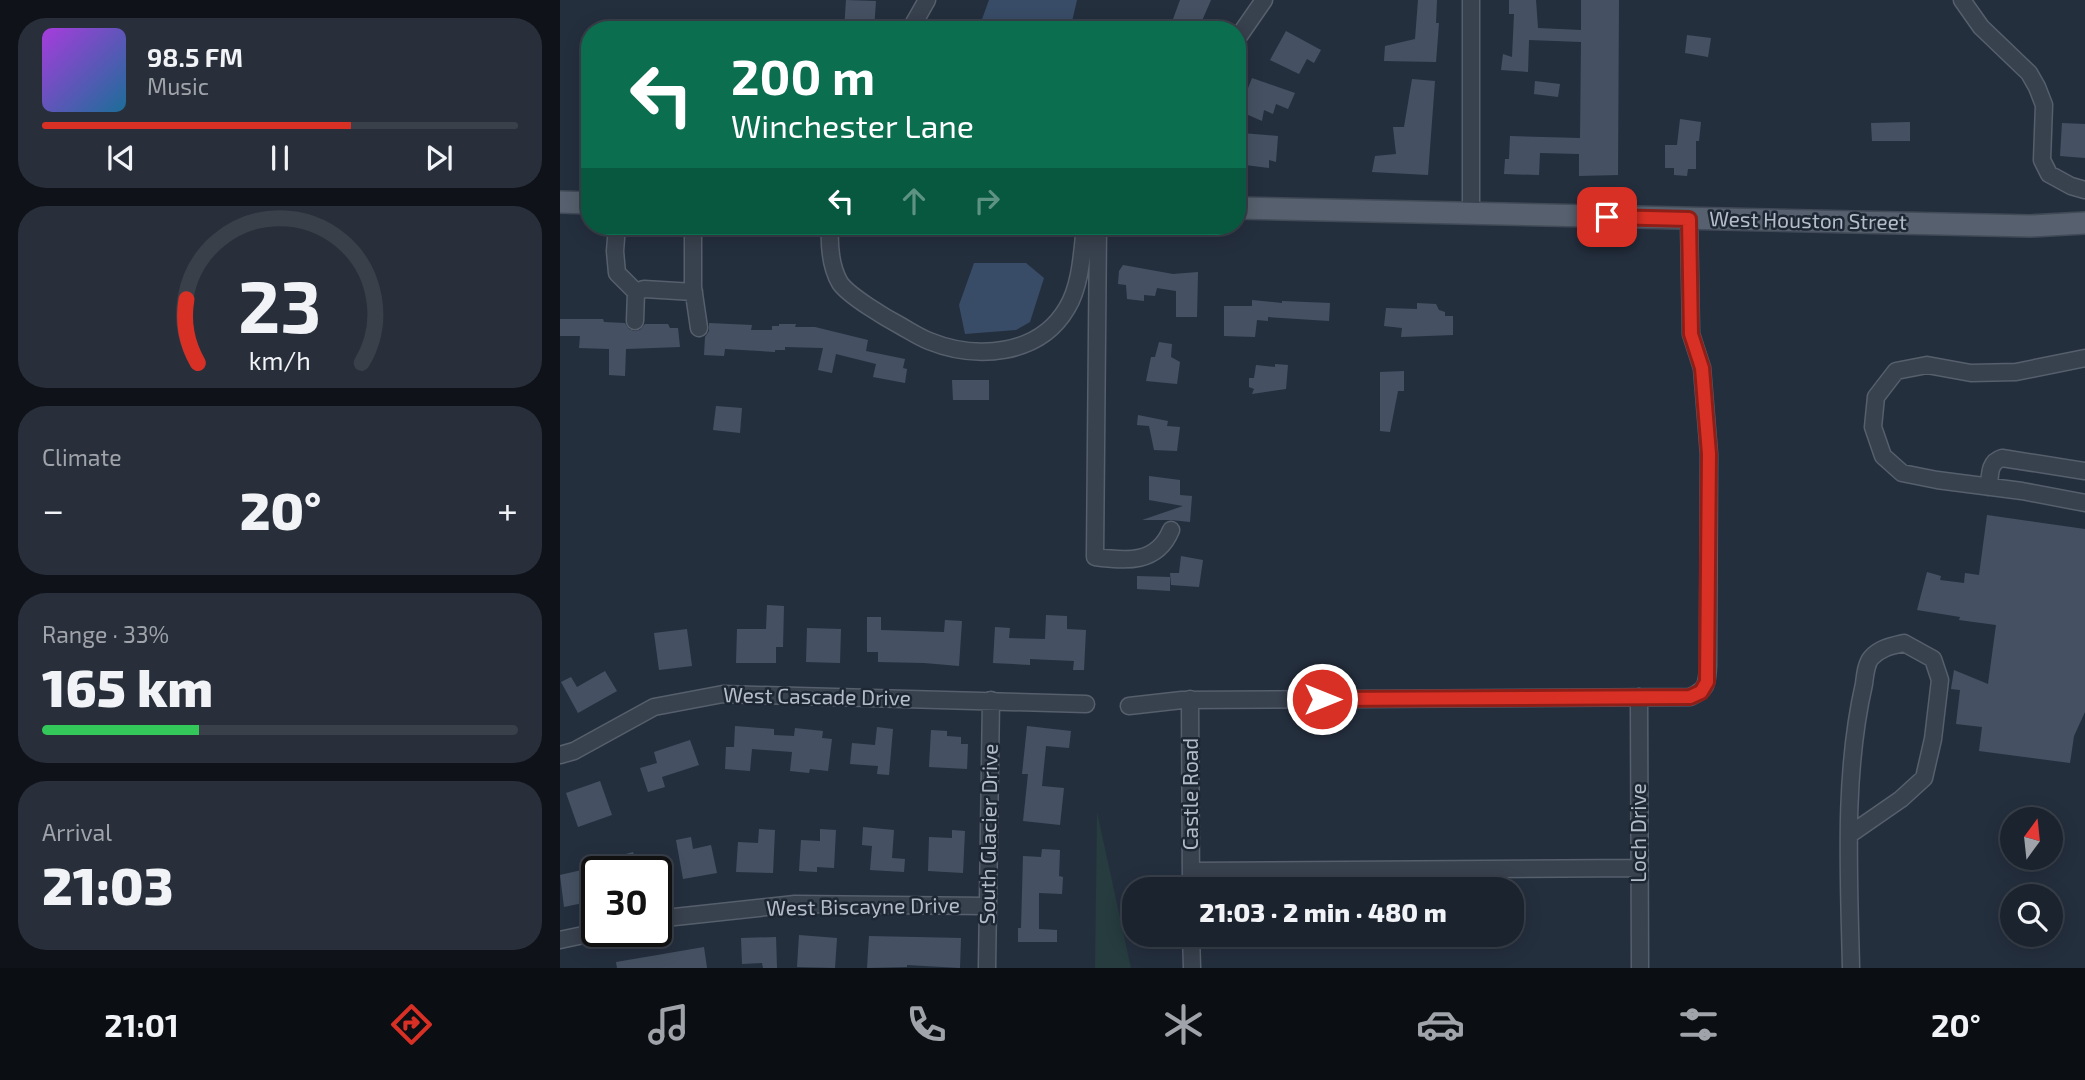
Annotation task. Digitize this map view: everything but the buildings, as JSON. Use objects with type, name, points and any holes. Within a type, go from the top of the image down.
[{"type":"main road","points":[[560,202],[581,203]]},
{"type":"main road","name":"West Houston Street","points":[[1246,208],[2030,226],[2085,223]]},
{"type":"street","points":[[916,21],[927,0]]},
{"type":"street","points":[[1246,26],[1264,0]]},
{"type":"street","points":[[1471,0],[1471,214]]},
{"type":"street","points":[[1962,0],[1981,27],[2029,73],[2037,87],[2043,105],[2042,160],[2049,174],[2085,190]]},
{"type":"street","points":[[1129,706],[1190,699],[1690,697],[1701,692],[1707,682],[1709,454],[1702,368],[1691,334],[1689,219]]},
{"type":"street","points":[[616,235],[617,273],[636,292],[635,321]]},
{"type":"street","points":[[693,235],[694,292],[699,328]]},
{"type":"street","points":[[830,235],[831,258],[841,284],[859,299],[928,341],[955,349],[998,352],[1027,344],[1052,328],[1067,308],[1076,285],[1084,235]]},
{"type":"street","points":[[1098,235],[1095,557],[1140,559],[1166,543],[1171,530]]},
{"type":"street","points":[[636,292],[644,289],[694,292]]},
{"type":"street","points":[[2085,358],[2016,372],[1971,373],[1927,365],[1896,371],[1877,397],[1873,427],[1883,456],[1902,473],[2085,503]]},
{"type":"street","points":[[1989,487],[1992,466],[1995,460],[2003,458],[2085,471]]},
{"type":"street","points":[[1849,835],[1901,799],[1924,778],[1933,739],[1940,680],[1933,659],[1904,643],[1882,648],[1869,660],[1860,701],[1849,810],[1849,835],[1851,968]]},
{"type":"street","name":"West Cascade Drive","points":[[560,755],[574,751],[654,707],[723,694],[1086,704]]},
{"type":"street","name":"Loch Drive","points":[[1639,697],[1640,968]]},
{"type":"street","name":"Castle Road","points":[[1190,699],[1191,877]]},
{"type":"street","name":"South Glacier Drive","points":[[987,968],[986,906],[992,700]]},
{"type":"street","points":[[1191,871],[1639,868]]},
{"type":"street","name":"West Biscayne Drive","points":[[672,917],[795,904],[986,906]]},
{"type":"street","points":[[560,940],[581,936]]},
{"type":"street","points":[[1191,947],[1192,968]]},
{"type":"green space","points":[[1097,812],[1122,927],[1122,947],[1126,947],[1131,968],[1095,968]]},
{"type":"water","points":[[989,0],[1077,0],[1072,21],[981,21]]},
{"type":"water","points":[[974,263],[1026,263],[1044,278],[1030,322],[1016,330],[965,334],[959,305]]},
{"type":"route","points":[[1322,699],[1690,697],[1701,692],[1707,682],[1709,454],[1702,368],[1691,334],[1689,219],[1607,217]]}]
